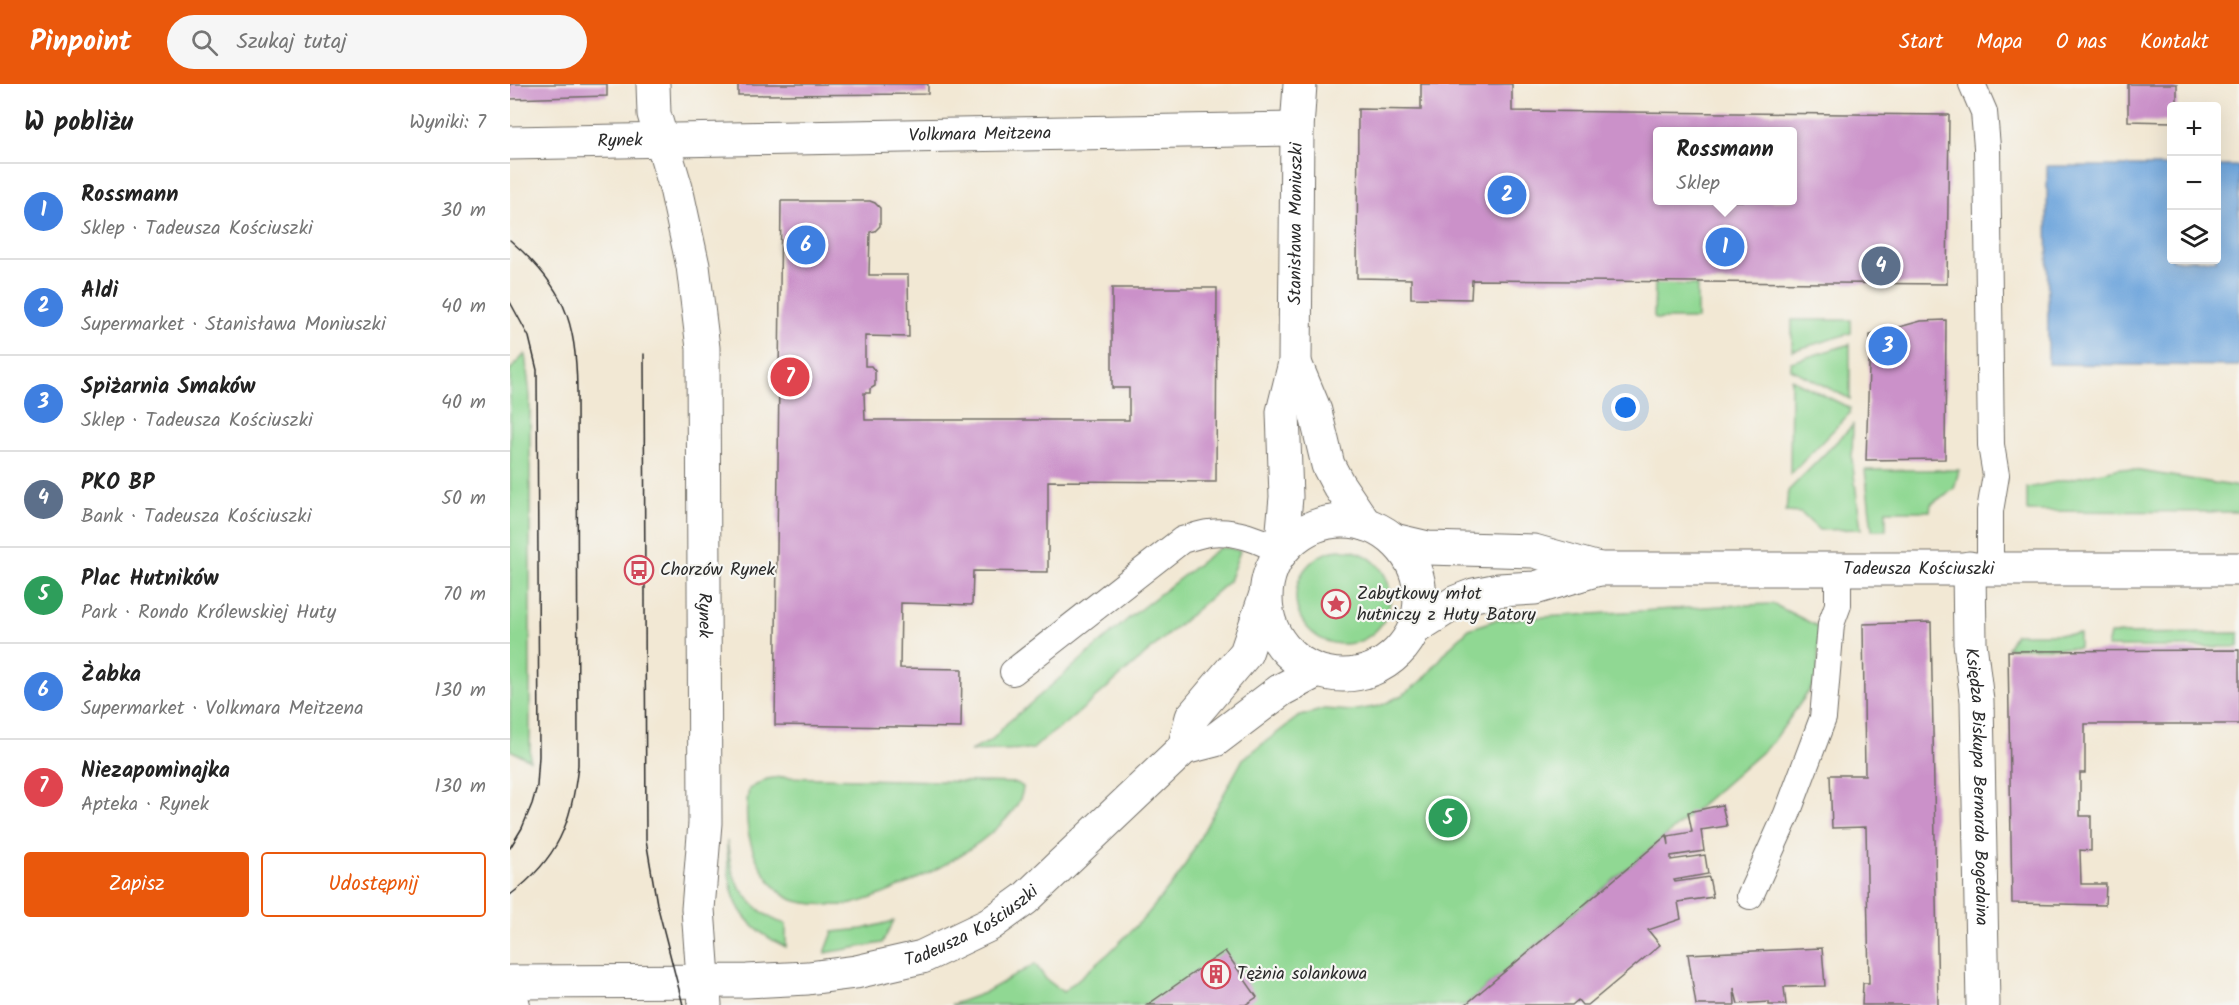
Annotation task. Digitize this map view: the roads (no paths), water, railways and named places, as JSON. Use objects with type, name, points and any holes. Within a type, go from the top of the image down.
[{"type":"street","points":[[652,84],[654,114],[662,140]]},
{"type":"street","name":"Stanisława Moniuszki","points":[[1295,363],[1297,129],[1300,84]]},
{"type":"street","name":"Volkmara Meitzena","points":[[662,140],[1297,129]]},
{"type":"street","name":"Rynek","points":[[510,143],[662,140],[676,188],[693,266],[703,356],[705,823],[698,909],[704,993]]},
{"type":"street","points":[[1295,363],[1315,411],[1328,465],[1365,524]]},
{"type":"street","points":[[1281,552],[1286,506],[1283,412],[1295,363]]},
{"type":"street","points":[[1184,748],[1192,717],[1246,653],[1265,597],[1272,565],[1294,537],[1310,528],[1327,523],[1345,521],[1365,524],[1380,530],[1408,554],[1420,587],[1420,604],[1415,628],[1401,649],[1377,668],[1359,674],[1340,675],[1317,670],[1297,659],[1276,635],[1265,597]]},
{"type":"street","name":"Tadeusza Kościuszki","points":[[1394,540],[1438,549],[1534,551],[1599,569],[2239,569]]},
{"type":"street","name":"Tadeusza Kościuszki","points":[[1415,628],[1456,602],[1474,595],[1499,590],[1535,588],[1599,569]]},
{"type":"street","name":"Księdza Biskupa Bernarda Bogedaina","points":[[1980,569],[1970,643],[1977,700],[1983,1005]]},
{"type":"street","name":"Tadeusza Kościuszki","points":[[704,993],[856,972],[922,957],[989,925],[1024,899],[1184,748],[1215,740],[1281,690],[1317,670]]},
{"type":"street","points":[[510,982],[704,993]]},
{"type":"lane","points":[[1972,84],[1984,112],[1987,147],[1991,445],[1996,475],[1980,569]]},
{"type":"lane","points":[[1013,672],[1182,540],[1211,532],[1245,536],[1262,540],[1281,552]]},
{"type":"lane","points":[[1750,896],[1787,814],[1823,718],[1831,624],[1838,605],[1838,569]]},
{"type":"lane","points":[[510,982],[517,1005]]},
{"type":"water","points":[[2047,166],[2167,166],[2167,264],[2221,264],[2221,166],[2239,166],[2239,366],[2048,364]]},
{"type":"tram line","points":[[510,240],[543,273],[555,289],[570,324],[574,343],[577,390],[578,765],[572,805],[560,838],[540,868],[510,895]]},
{"type":"tram line","points":[[510,302],[529,337],[537,370],[539,756],[537,786],[532,804],[510,848]]},
{"type":"tram line","points":[[644,354],[646,840],[657,904],[683,1005]]},
{"type":"place","name":"Aldi","points":[[1507,195]]},
{"type":"place","name":"Żabka","points":[[806,245]]},
{"type":"place","name":"Rossmann","points":[[1725,247]]},
{"type":"place","name":"PKO BP","points":[[1881,266]]},
{"type":"place","name":"Spiżarnia Smaków","points":[[1888,346]]},
{"type":"place","name":"Niezapominajka","points":[[790,377]]},
{"type":"place","name":"Chorzów Rynek","points":[[639,570]]},
{"type":"place","name":"Zabytkowy młot hutniczy z Huty Batory","points":[[1336,604]]},
{"type":"place","name":"Plac Hutników","points":[[1448,818]]},
{"type":"place","name":"Tężnia solankowa","points":[[1216,974]]}]
